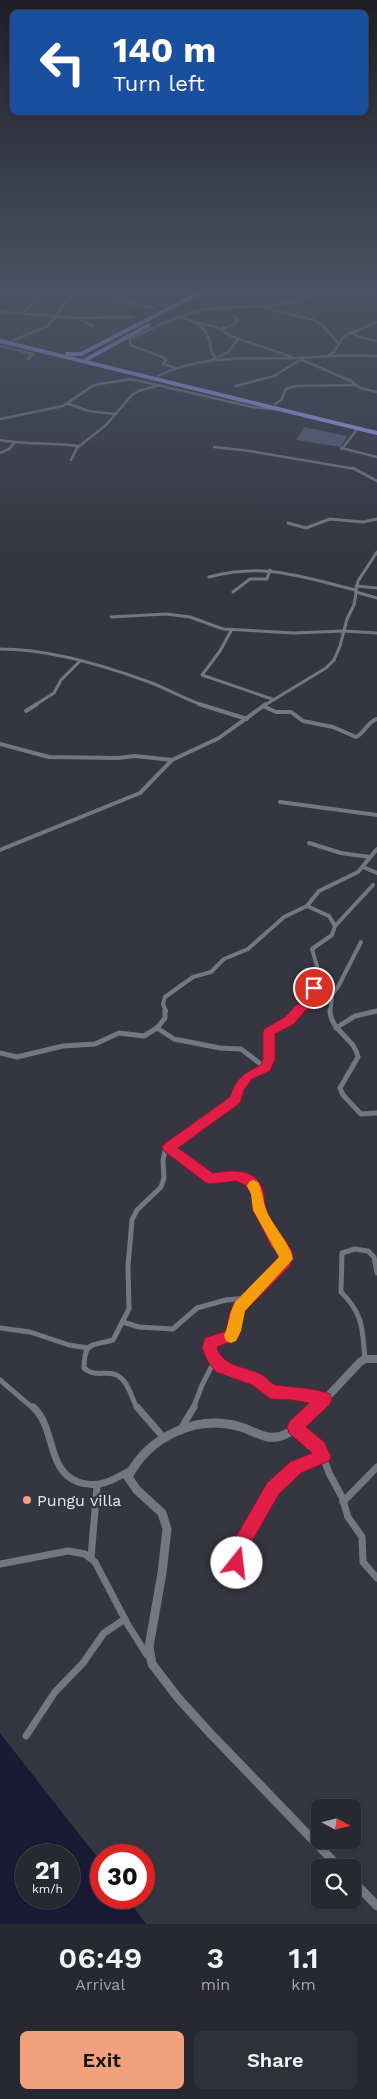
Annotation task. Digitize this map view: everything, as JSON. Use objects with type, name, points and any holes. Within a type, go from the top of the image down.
[{"type":"highway","points":[[141,377],[185,386]]},
{"type":"highway","points":[[148,377],[377,433]]},
{"type":"highway","points":[[160,377],[185,386]]},
{"type":"street","points":[[236,386],[271,377]]},
{"type":"street","points":[[344,377],[363,389],[377,392]]},
{"type":"street","points":[[0,419],[69,404],[101,383],[131,379],[160,384],[252,407],[283,410]]},
{"type":"street","points":[[71,460],[78,446],[106,425],[114,414],[138,391],[160,384]]},
{"type":"street","points":[[275,404],[281,400],[284,390],[301,384],[355,385]]},
{"type":"street","points":[[69,404],[88,411],[114,414]]},
{"type":"street","points":[[358,428],[342,448],[355,450],[377,458]]},
{"type":"street","points":[[0,440],[21,444],[60,443],[78,446]]},
{"type":"street","points":[[0,453],[9,449],[15,442]]},
{"type":"street","points":[[214,447],[250,450],[351,467],[367,479],[377,481]]},
{"type":"street","points":[[288,523],[306,528],[330,519],[363,522],[377,520]]},
{"type":"street","points":[[0,850],[140,793],[172,760],[213,741],[247,719],[272,699],[331,664],[336,656],[347,619],[354,605],[356,589],[363,571],[377,552]]},
{"type":"street","points":[[209,577],[239,568],[288,572],[356,589],[377,598]]},
{"type":"street","points":[[233,592],[250,579],[267,579],[270,570]]},
{"type":"street","points":[[356,589],[377,588]]},
{"type":"street","points":[[111,617],[172,614],[196,618],[218,628],[294,634],[344,631],[377,633]]},
{"type":"street","points":[[232,629],[220,651],[202,675],[272,699]]},
{"type":"street","points":[[0,650],[21,649],[80,661],[144,681],[190,701],[247,719]]},
{"type":"street","points":[[26,711],[54,693],[61,680],[80,661]]},
{"type":"street","points":[[263,706],[276,712],[293,712],[296,717],[303,721],[333,727],[356,737],[361,735],[376,718]]},
{"type":"street","points":[[0,744],[49,757],[118,758],[134,756],[172,760]]},
{"type":"street","points":[[280,802],[377,815]]},
{"type":"street","points":[[309,844],[342,853],[370,857]]},
{"type":"street","points":[[0,1053],[17,1057],[63,1046],[95,1044],[119,1033],[144,1036],[157,1028],[166,1014],[163,1004],[165,997],[193,978],[211,972],[224,959],[248,949],[284,917],[307,906],[319,892],[335,882],[354,875],[377,849]]},
{"type":"street","points":[[363,867],[377,873]]},
{"type":"street","points":[[312,1001],[319,973],[312,949],[332,935],[335,926],[373,885]]},
{"type":"street","points":[[307,906],[329,916],[335,926]]},
{"type":"street","points":[[164,1438],[138,1409],[123,1379],[116,1375],[97,1375],[86,1371],[84,1364],[88,1348],[94,1342],[114,1340],[129,1308],[129,1249],[133,1217],[162,1186],[163,1155],[169,1148],[236,1100],[238,1089],[247,1076],[266,1068],[269,1059],[269,1032],[290,1020],[300,1008],[312,1001],[330,998],[339,988],[349,961],[361,942]]},
{"type":"street","points":[[330,998],[332,1001],[331,1017],[336,1028],[354,1046],[359,1056],[345,1077],[340,1091],[361,1114],[377,1112]]},
{"type":"street","points":[[336,1028],[355,1016],[377,1012]]},
{"type":"street","points":[[157,1028],[174,1039],[220,1048],[241,1049],[266,1068]]},
{"type":"street","points":[[169,1148],[210,1179],[237,1175],[247,1179],[256,1190],[259,1210],[286,1256],[281,1266],[248,1298],[236,1314],[233,1335],[210,1343],[209,1348],[215,1360],[221,1367],[258,1380],[271,1392],[292,1392],[324,1399]]},
{"type":"street","points":[[365,1359],[361,1319],[354,1306],[341,1292],[342,1252],[358,1248],[370,1251],[374,1255],[377,1273]]},
{"type":"street","points":[[123,1322],[139,1328],[173,1329],[197,1308],[226,1300],[248,1298]]},
{"type":"street","points":[[0,1328],[38,1335],[52,1342],[69,1346],[88,1348]]},
{"type":"street","points":[[150,1658],[167,1528],[160,1511],[131,1482],[128,1477],[131,1470],[142,1457],[164,1438],[182,1428],[203,1422],[239,1426],[270,1437],[282,1436],[295,1427],[360,1362],[365,1359],[377,1359]]},
{"type":"street","points":[[182,1428],[197,1402],[202,1385],[215,1360]]},
{"type":"street","points":[[0,1380],[36,1410],[46,1426],[63,1474],[83,1484],[97,1486],[131,1470]]},
{"type":"street","points":[[295,1427],[324,1456],[329,1473],[350,1520],[362,1537],[363,1562],[377,1578]]},
{"type":"street","points":[[237,1563],[239,1548],[273,1488],[295,1467],[324,1456]]},
{"type":"street","points":[[343,1502],[377,1467]]},
{"type":"street","points":[[91,1558],[97,1486]]},
{"type":"street","points":[[0,1564],[68,1551],[82,1552],[91,1558],[158,1673],[185,1706],[331,1859]]},
{"type":"street","points":[[26,1736],[49,1700],[65,1679],[84,1662],[100,1636],[112,1624],[125,1619]]},
{"type":"street","points":[[361,1889],[377,1906]]},
{"type":"shaded area","points":[[304,427],[347,436],[341,447],[296,440]]},
{"type":"shaded area","points":[[0,1733],[90,1848],[90,1909],[135,1909],[146,1924],[0,1924]]},
{"type":"slow traffic","points":[[231,1336],[233,1335],[234,1322],[240,1306],[264,1284],[286,1259],[286,1253],[276,1241],[266,1219],[259,1210],[257,1194],[253,1186]]},
{"type":"place","name":"Pungu villa","points":[[27,1500]]},
{"type":"route","points":[[237,1563],[237,1551],[273,1488],[295,1467],[324,1456],[295,1427],[324,1399],[292,1392],[271,1392],[258,1380],[221,1367],[216,1362],[209,1348],[210,1343],[233,1335],[234,1322],[240,1306],[285,1262],[286,1253],[276,1241],[266,1219],[259,1210],[256,1190],[250,1181],[237,1175],[216,1180],[210,1179],[169,1148],[236,1100],[238,1089],[247,1076],[266,1068],[270,1055],[267,1037],[269,1032],[293,1018],[300,1008],[310,1003],[313,998],[314,988]]}]
